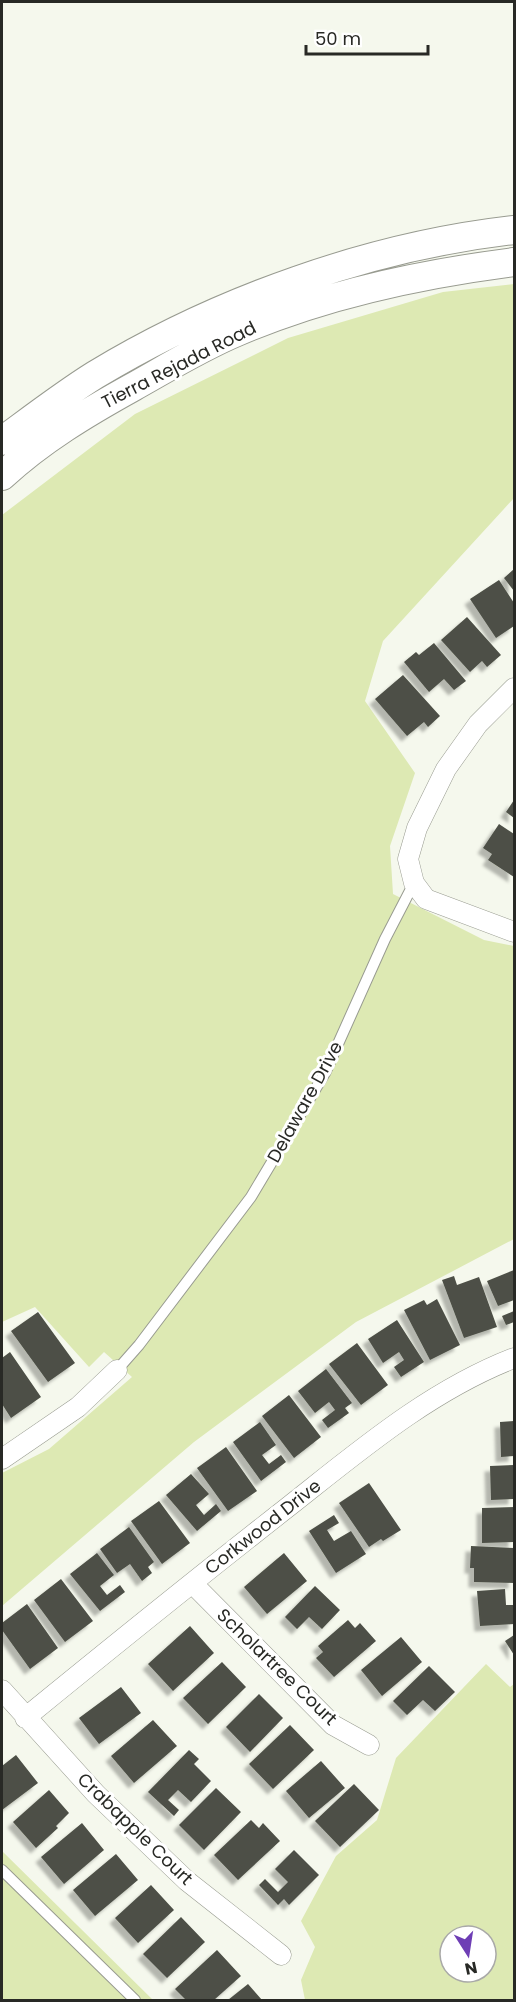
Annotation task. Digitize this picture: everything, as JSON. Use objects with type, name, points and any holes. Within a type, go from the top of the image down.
[{"type":"main road","name":"Tierra Rejada Road","points":[[2,441],[95,375],[184,328],[256,296],[303,278],[415,246],[514,230]]},
{"type":"main road","name":"Tierra Rejada Road","points":[[2,476],[49,438],[90,410],[237,332],[322,301],[372,287],[434,274],[514,262]]},
{"type":"street","points":[[514,688],[478,724],[446,769],[417,828],[408,858],[414,883],[426,899],[514,932]]},
{"type":"street","name":"Corkwood Drive","points":[[25,1718],[389,1427],[437,1395],[514,1358]]},
{"type":"street","name":"Delaware Drive","points":[[2,1459],[78,1407],[117,1370]]},
{"type":"street","name":"Scholartree Court","points":[[192,1583],[333,1725],[369,1744]]},
{"type":"street","name":"Crabapple Court","points":[[2,1690],[96,1794],[187,1881],[280,1955]]},
{"type":"lane","name":"Delaware Drive","points":[[117,1370],[139,1345],[251,1197],[326,1073],[385,939],[414,883]]},
{"type":"lane","points":[[2,1870],[135,2001]]},
{"type":"green space","points":[[514,284],[514,498],[383,641],[365,701],[415,773],[390,846],[393,894],[484,940],[514,946],[514,1239],[356,1322],[194,1442],[2,1606],[2,1473],[49,1449],[132,1377],[104,1352],[89,1367],[35,1307],[2,1322],[2,515],[135,414],[288,338],[443,292]]},
{"type":"green space","points":[[486,1664],[510,1687],[514,1684],[514,2000],[305,2000],[301,1980],[315,1947],[301,1921],[336,1856],[377,1820],[396,1758]]},
{"type":"green space","points":[[2,1851],[153,2000],[2,2000]]},
{"type":"building","points":[[514,569],[514,591],[504,578]]},
{"type":"building","points":[[499,580],[514,603],[514,626],[496,638],[470,599]]},
{"type":"building","points":[[467,617],[501,655],[487,667],[482,661],[470,672],[441,640]]},
{"type":"building","points":[[434,643],[466,681],[454,690],[444,679],[429,692],[404,662],[416,652],[419,655]]},
{"type":"building","points":[[403,675],[440,716],[428,727],[424,722],[407,736],[375,699]]},
{"type":"building","points":[[514,800],[514,818],[506,812]]},
{"type":"building","points":[[499,824],[514,834],[514,877],[488,860],[492,854],[483,848]]},
{"type":"building","points":[[514,1270],[514,1300],[498,1306],[487,1281]]},
{"type":"building","points":[[454,1276],[457,1285],[479,1277],[497,1327],[464,1338],[442,1280]]},
{"type":"building","points":[[437,1299],[460,1345],[430,1360],[404,1310],[424,1300],[427,1305]]},
{"type":"building","points":[[514,1311],[514,1322],[506,1325],[502,1316]]},
{"type":"building","points":[[38,1312],[75,1363],[48,1382],[11,1331]]},
{"type":"building","points":[[397,1320],[424,1362],[401,1377],[394,1367],[404,1360],[399,1352],[383,1363],[368,1339]]},
{"type":"building","points":[[357,1343],[388,1385],[361,1405],[329,1364]]},
{"type":"building","points":[[10,1352],[41,1397],[11,1418],[2,1404],[2,1358]]},
{"type":"building","points":[[326,1369],[352,1403],[345,1408],[349,1413],[328,1428],[322,1420],[335,1410],[329,1402],[315,1413],[298,1391]]},
{"type":"building","points":[[289,1395],[321,1437],[294,1458],[262,1416]]},
{"type":"building","points":[[514,1421],[514,1456],[501,1457],[500,1422]]},
{"type":"building","points":[[260,1422],[276,1445],[262,1455],[269,1464],[281,1455],[286,1462],[261,1481],[233,1442]]},
{"type":"building","points":[[226,1447],[257,1491],[228,1511],[197,1468]]},
{"type":"building","points":[[514,1465],[514,1499],[491,1500],[490,1466]]},
{"type":"building","points":[[191,1474],[209,1494],[196,1505],[204,1515],[216,1504],[221,1511],[197,1531],[166,1495]]},
{"type":"building","points":[[369,1483],[401,1530],[369,1547],[339,1503]]},
{"type":"building","points":[[159,1501],[190,1543],[162,1564],[131,1521]]},
{"type":"building","points":[[514,1507],[514,1542],[482,1543],[482,1508]]},
{"type":"building","points":[[334,1515],[339,1523],[327,1530],[334,1541],[351,1531],[366,1554],[336,1573],[309,1531]]},
{"type":"building","points":[[129,1527],[154,1562],[148,1567],[152,1573],[142,1581],[130,1564],[117,1573],[100,1549]]},
{"type":"building","points":[[471,1546],[514,1548],[514,1583],[474,1582],[474,1568],[470,1568]]},
{"type":"building","points":[[97,1553],[114,1575],[100,1586],[107,1595],[120,1585],[125,1592],[100,1611],[70,1574]]},
{"type":"building","points":[[284,1553],[307,1581],[267,1614],[244,1587]]},
{"type":"building","points":[[61,1579],[93,1621],[65,1642],[34,1600]]},
{"type":"building","points":[[315,1586],[340,1610],[322,1629],[309,1617],[297,1629],[285,1617]]},
{"type":"building","points":[[505,1589],[506,1605],[514,1605],[514,1624],[480,1626],[477,1591]]},
{"type":"building","points":[[27,1604],[58,1648],[30,1669],[2,1630],[2,1623]]},
{"type":"building","points":[[348,1620],[355,1628],[360,1623],[376,1641],[334,1677],[316,1658],[323,1652],[318,1646]]},
{"type":"building","points":[[190,1626],[214,1653],[173,1691],[148,1664]]},
{"type":"building","points":[[514,1635],[514,1655],[505,1641]]},
{"type":"building","points":[[401,1637],[422,1662],[382,1696],[361,1670]]},
{"type":"building","points":[[222,1662],[246,1687],[208,1724],[183,1698]]},
{"type":"building","points":[[429,1666],[455,1692],[435,1711],[423,1700],[407,1715],[393,1701]]},
{"type":"building","points":[[121,1687],[141,1713],[99,1744],[79,1718]]},
{"type":"building","points":[[259,1694],[283,1718],[250,1752],[226,1727]]},
{"type":"building","points":[[153,1720],[177,1746],[134,1783],[111,1756]]},
{"type":"building","points":[[290,1725],[314,1750],[273,1789],[249,1764]]},
{"type":"building","points":[[189,1750],[199,1759],[194,1764],[211,1781],[191,1802],[178,1790],[168,1800],[179,1810],[174,1816],[148,1792]]},
{"type":"building","points":[[16,1755],[38,1783],[2,1810],[2,1766]]},
{"type":"building","points":[[321,1761],[345,1788],[309,1818],[286,1791]]},
{"type":"building","points":[[354,1784],[379,1810],[340,1847],[315,1821]]},
{"type":"building","points":[[216,1788],[241,1812],[204,1850],[179,1825]]},
{"type":"building","points":[[49,1790],[69,1813],[56,1826],[58,1828],[36,1848],[13,1822]]},
{"type":"building","points":[[251,1820],[259,1828],[263,1823],[280,1841],[238,1880],[214,1855]]},
{"type":"building","points":[[82,1823],[104,1850],[64,1884],[41,1857]]},
{"type":"building","points":[[294,1850],[319,1875],[289,1905],[284,1899],[278,1905],[259,1885],[265,1879],[278,1892],[288,1882],[275,1869]]},
{"type":"building","points":[[116,1854],[138,1880],[95,1916],[73,1890]]},
{"type":"building","points":[[151,1885],[174,1910],[138,1943],[115,1918]]},
{"type":"building","points":[[181,1917],[205,1942],[167,1978],[143,1954]]},
{"type":"building","points":[[217,1950],[241,1976],[214,2000],[186,2000],[175,1989]]},
{"type":"building","points":[[248,1984],[262,2000],[228,2000]]}]
